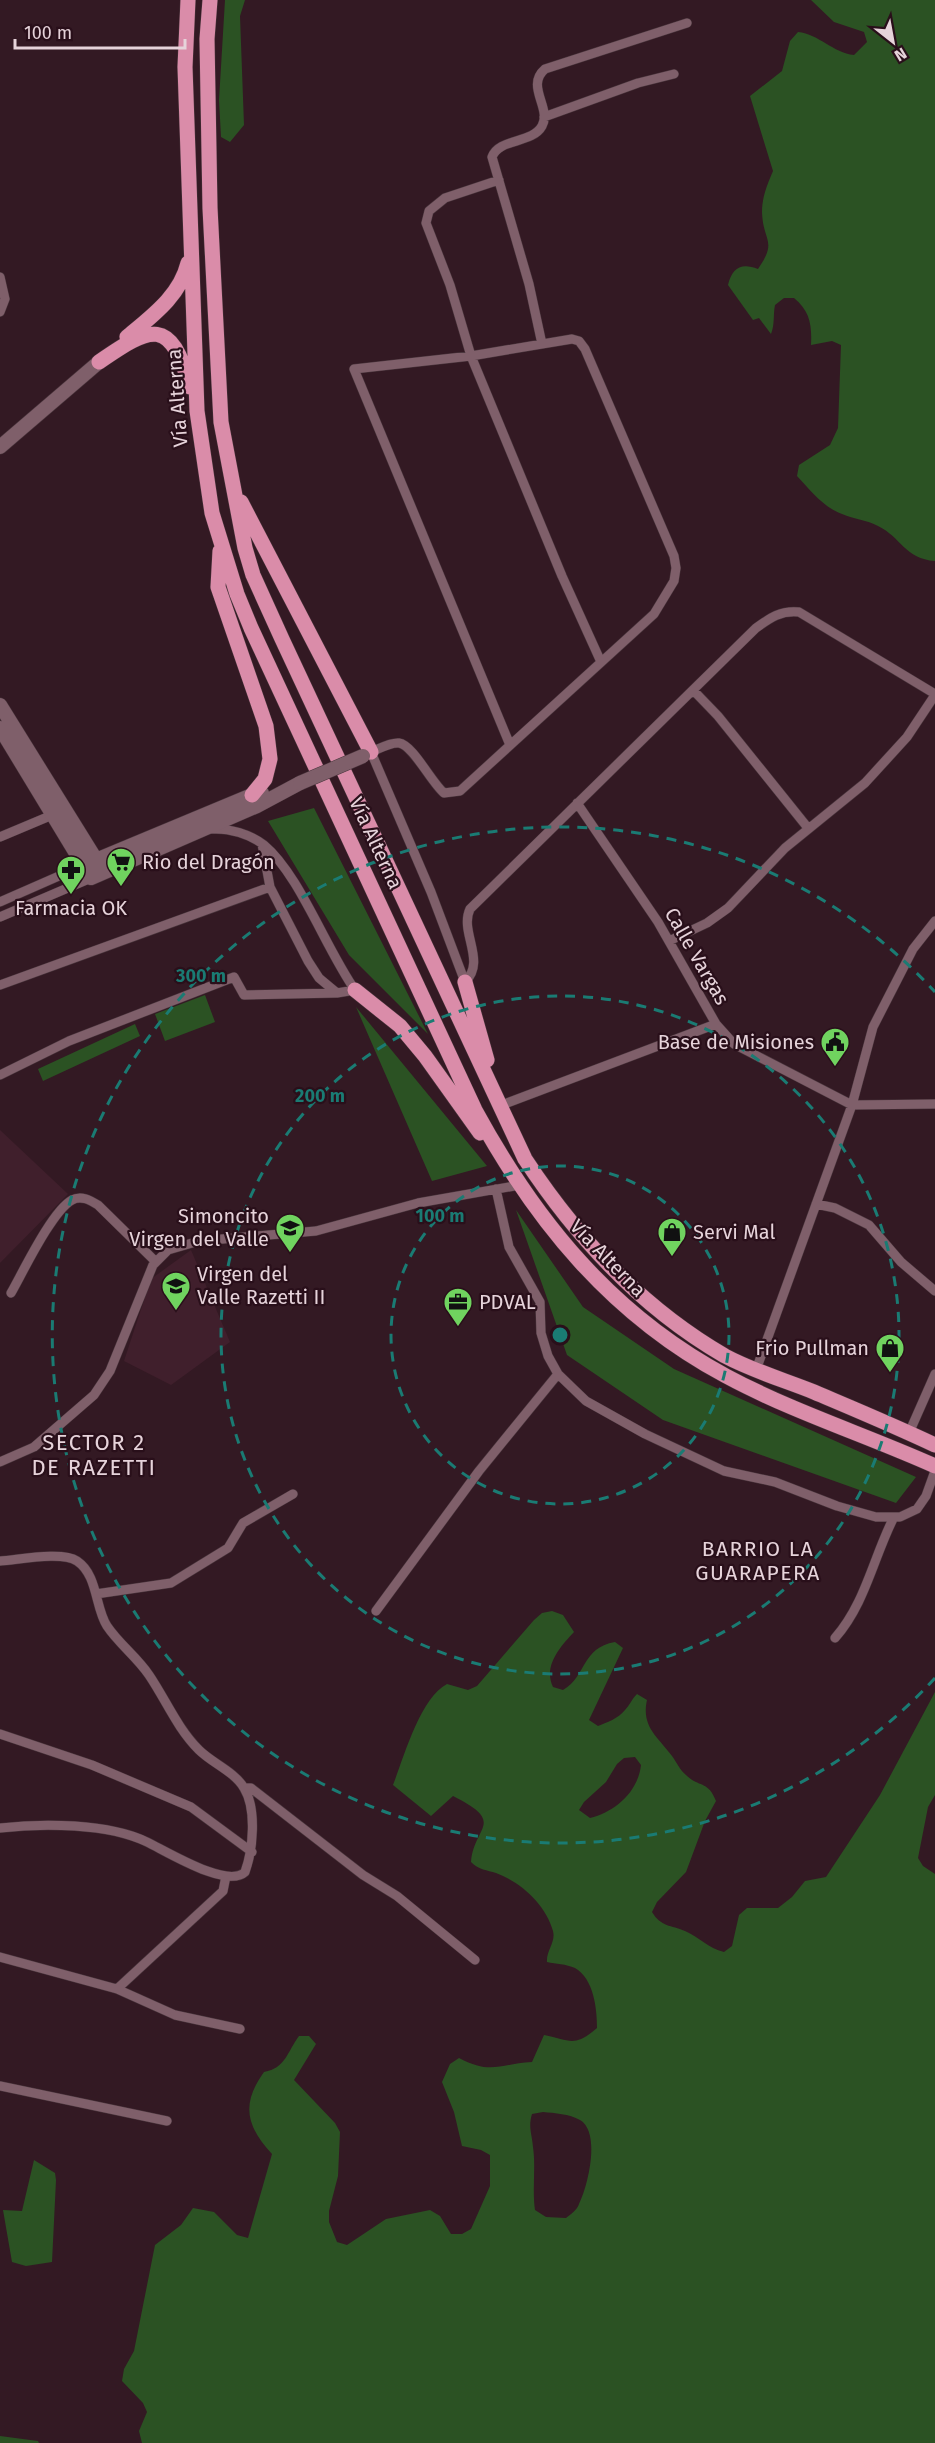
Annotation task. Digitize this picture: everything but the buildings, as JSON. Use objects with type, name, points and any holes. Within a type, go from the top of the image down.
[{"type":"highway","name":"Vía Alterna","points":[[188,0],[185,67],[197,411],[208,493],[237,594],[251,628],[476,1110],[516,1180],[561,1242],[634,1314],[688,1355],[768,1397],[935,1466]]},
{"type":"highway","name":"Vía Alterna","points":[[210,0],[207,39],[210,208],[221,422],[240,529],[253,575],[525,1159],[570,1222],[616,1272],[671,1321],[727,1357],[935,1445]]},
{"type":"highway","points":[[99,362],[176,292],[184,277],[191,248]]},
{"type":"highway","points":[[99,362],[135,337],[153,334],[163,336],[175,346],[184,363],[197,411]]},
{"type":"highway","points":[[232,482],[367,754]]},
{"type":"highway","points":[[220,539],[218,586],[266,726],[270,759],[265,779],[252,795]]},
{"type":"highway","points":[[465,982],[500,1106]]},
{"type":"highway","points":[[355,990],[384,1011],[406,1034],[516,1180]]},
{"type":"main road","points":[[0,447],[99,362]]},
{"type":"main road","points":[[0,705],[59,812],[98,875],[204,830],[257,806],[285,789],[367,754]]},
{"type":"main road","points":[[0,728],[59,812]]},
{"type":"main road","points":[[90,863],[252,795],[285,789]]},
{"type":"street","points":[[542,344],[529,284],[492,157],[499,148],[535,133],[542,126],[544,117],[537,85],[540,74],[545,69],[687,23]]},
{"type":"street","points":[[544,117],[638,83],[674,74]]},
{"type":"street","points":[[499,180],[446,198],[429,211],[426,220],[471,356],[562,576],[601,662]]},
{"type":"street","points":[[0,277],[4,298],[0,312]]},
{"type":"street","points":[[465,982],[431,891],[367,754],[396,743],[405,745],[437,787],[448,794],[460,791],[654,614],[674,581],[676,561],[582,345],[572,339],[471,356],[354,369],[510,745]]},
{"type":"street","points":[[465,982],[472,973],[474,962],[467,921],[470,909],[756,628],[775,615],[799,612],[935,694],[907,737],[878,771],[808,828],[728,908],[707,923],[669,942]]},
{"type":"street","points":[[693,690],[718,716],[808,828]]},
{"type":"street","name":"Calle Vargas","points":[[577,803],[669,942],[716,1024],[734,1044],[852,1105]]},
{"type":"street","points":[[0,837],[59,812]]},
{"type":"street","points":[[0,1075],[69,1041],[234,977],[244,995],[337,993],[355,990],[338,967],[289,876],[262,844],[226,828],[204,830]]},
{"type":"street","points":[[262,844],[270,887],[308,962],[319,978],[337,993]]},
{"type":"street","points":[[0,902],[90,863]]},
{"type":"street","points":[[0,918],[98,875]]},
{"type":"street","points":[[0,984],[270,887]]},
{"type":"street","points":[[756,1370],[852,1105],[873,1027],[913,949],[935,921]]},
{"type":"street","points":[[500,1106],[716,1024]]},
{"type":"street","points":[[852,1105],[935,1104]]},
{"type":"street","points":[[0,1462],[34,1447],[94,1395],[110,1371],[155,1261],[168,1250],[184,1244],[316,1231],[418,1203],[496,1189],[516,1180]]},
{"type":"street","points":[[496,1189],[505,1237],[513,1257],[538,1295],[544,1345],[558,1374],[586,1401],[645,1434],[723,1471],[767,1479],[837,1506],[876,1517],[893,1519],[918,1509],[926,1496],[935,1471]]},
{"type":"street","points":[[11,1293],[46,1232],[68,1203],[76,1198],[98,1205],[155,1261]]},
{"type":"street","points":[[816,1204],[835,1208],[869,1226],[901,1262],[935,1291]]},
{"type":"street","points":[[376,1611],[472,1480],[558,1374]]},
{"type":"street","points":[[909,1433],[935,1374]]},
{"type":"street","points":[[96,1594],[171,1583],[228,1548],[243,1523],[293,1494]]},
{"type":"street","points":[[835,1638],[850,1621],[860,1601],[880,1546],[893,1519]]},
{"type":"street","points":[[0,1562],[46,1557],[70,1559],[82,1566],[96,1594],[106,1625],[148,1673],[186,1736],[211,1762],[244,1788],[252,1821],[252,1852],[242,1875],[226,1876],[206,1871],[144,1840],[102,1830],[55,1826],[0,1827]]},
{"type":"street","points":[[0,1734],[92,1765],[191,1807],[252,1852]]},
{"type":"street","points":[[244,1788],[251,1788],[363,1875],[397,1896],[476,1960]]},
{"type":"street","points":[[117,1989],[223,1891],[226,1876]]},
{"type":"street","points":[[0,1957],[117,1989],[175,2015],[240,2029]]},
{"type":"street","points":[[0,2085],[167,2121]]},
{"type":"shaded area","points":[[0,1130],[68,1194],[0,1263]]},
{"type":"shaded area","points":[[191,1250],[230,1342],[171,1385],[124,1361],[151,1279]]},
{"type":"green space","points":[[225,0],[245,0],[240,16],[244,125],[230,142],[221,137],[219,100]]},
{"type":"green space","points":[[811,0],[935,0],[935,561],[910,552],[878,526],[835,511],[817,498],[797,476],[799,465],[830,445],[838,428],[841,345],[832,341],[811,345],[807,313],[794,298],[784,298],[775,305],[771,334],[759,318],[753,320],[728,285],[732,274],[738,268],[747,266],[758,269],[768,246],[762,207],[765,191],[773,171],[750,96],[782,71],[790,41],[798,32],[813,36],[846,54],[854,55],[867,42],[864,32],[834,22]]},
{"type":"green space","points":[[314,808],[428,1034],[349,955],[268,821]]},
{"type":"green space","points":[[205,995],[215,1022],[165,1041],[155,1014]]},
{"type":"green space","points":[[356,1007],[487,1166],[432,1181]]},
{"type":"green space","points":[[135,1024],[140,1036],[43,1081],[38,1069]]},
{"type":"green space","points":[[516,1210],[583,1307],[674,1369],[916,1477],[896,1503],[663,1420],[567,1355]]},
{"type":"green space","points":[[552,1611],[563,1615],[574,1632],[554,1657],[550,1672],[553,1687],[563,1690],[571,1684],[596,1650],[615,1642],[623,1648],[589,1720],[598,1726],[612,1720],[627,1708],[637,1694],[647,1700],[646,1717],[649,1725],[680,1769],[713,1794],[716,1801],[705,1821],[686,1872],[657,1902],[652,1912],[663,1923],[685,1931],[724,1952],[732,1946],[739,1915],[747,1908],[778,1908],[792,1897],[805,1881],[826,1877],[880,1795],[935,1692],[935,1795],[928,1807],[918,1858],[923,1866],[935,1874],[935,2443],[142,2443],[139,2431],[147,2412],[143,2403],[122,2381],[124,2369],[134,2351],[155,2245],[181,2225],[193,2208],[214,2212],[237,2235],[248,2238],[272,2154],[263,2144],[252,2124],[250,2105],[252,2094],[264,2072],[282,2063],[299,2036],[309,2036],[316,2044],[294,2080],[335,2123],[340,2132],[338,2176],[329,2211],[329,2222],[337,2242],[347,2245],[386,2219],[430,2210],[440,2216],[451,2234],[462,2234],[471,2229],[490,2186],[490,2155],[481,2150],[462,2146],[454,2112],[442,2082],[450,2064],[459,2058],[487,2067],[532,2062],[544,2035],[572,2041],[583,2038],[597,2028],[593,1995],[586,1979],[575,1968],[547,1962],[554,1935],[545,1912],[523,1888],[471,1862],[473,1850],[483,1826],[483,1819],[479,1813],[453,1796],[431,1816],[393,1785],[414,1729],[437,1691],[447,1684],[468,1690],[477,1686],[542,1613]],"holes":[[[635,1757],[641,1765],[639,1775],[624,1799],[608,1811],[590,1818],[579,1810],[584,1802],[606,1782],[617,1764],[624,1758]],[[543,2112],[567,2115],[580,2120],[586,2126],[590,2136],[591,2160],[586,2185],[578,2206],[566,2218],[546,2217],[535,2210],[534,2155],[530,2123],[532,2114]]]},
{"type":"green space","points":[[34,2160],[55,2173],[52,2262],[26,2266],[12,2262],[3,2210],[22,2211]]},
{"type":"green space","points":[[0,2436],[38,2441],[39,2443],[0,2443]]},
{"type":"place","name":"Rio del Dragón","points":[[121,888]]},
{"type":"place","name":"Farmacia OK","points":[[71,896]]},
{"type":"place","name":"Base de Misiones","points":[[835,1068]]},
{"type":"place","name":"Simoncito Virgen del Valle","points":[[290,1254]]},
{"type":"place","name":"Servi Mal","points":[[672,1258]]},
{"type":"place","name":"Virgen del Valle Razetti II","points":[[176,1312]]},
{"type":"place","name":"PDVAL","points":[[458,1328]]},
{"type":"place","name":"Frio Pullman","points":[[890,1374]]},
{"type":"district","name":"SECTOR 2 DE RAZETTI","points":[[94,1454]]},
{"type":"district","name":"BARRIO LA GUARAPERA","points":[[758,1561]]}]
